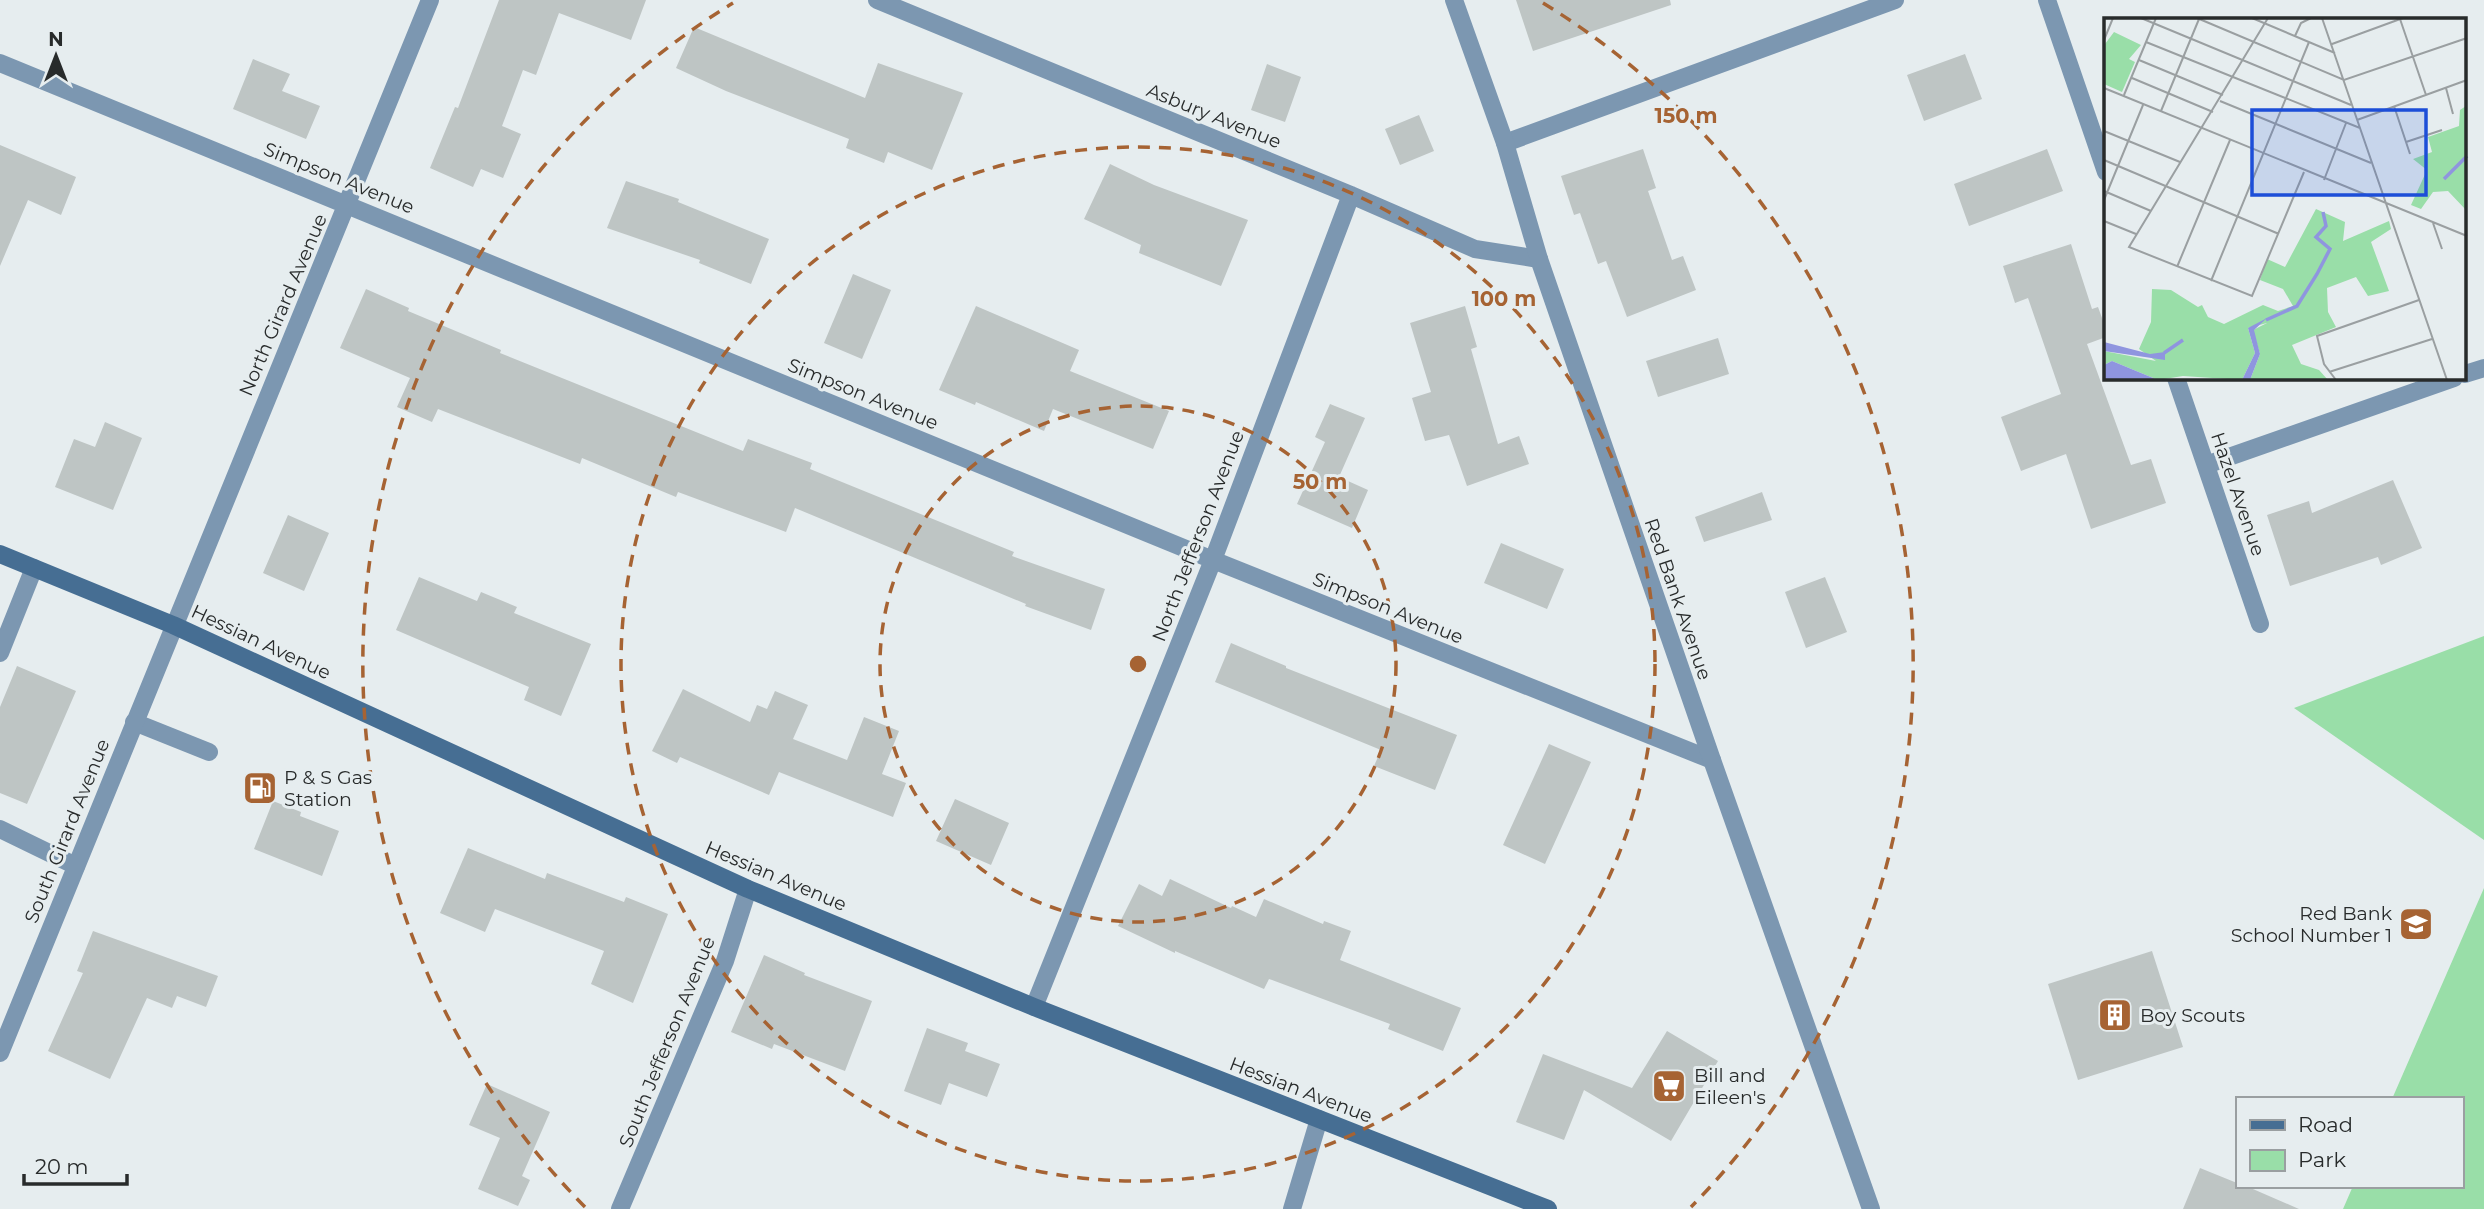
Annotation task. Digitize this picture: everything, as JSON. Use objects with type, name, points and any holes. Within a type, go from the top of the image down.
[{"type":"main road","name":"Hessian Avenue","points":[[0,554],[173,625],[748,889],[1034,1007],[1548,1209]]},
{"type":"street","name":"North Girard Avenue","points":[[173,625],[430,0]]},
{"type":"street","name":"Asbury Avenue","points":[[877,0],[1475,249],[1539,259]]},
{"type":"street","name":"Red Bank Avenue","points":[[1454,0],[1505,143],[1539,259],[1871,1209]]},
{"type":"street","points":[[1505,143],[1895,0]]},
{"type":"street","points":[[2047,0],[2104,166]]},
{"type":"street","name":"Simpson Avenue","points":[[0,63],[1712,760]]},
{"type":"street","name":"North Jefferson Avenue","points":[[1034,1007],[1213,559],[1350,195]]},
{"type":"street","points":[[2466,374],[2484,368]]},
{"type":"street","name":"Hazel Avenue","points":[[2177,380],[2260,624]]},
{"type":"street","points":[[2206,465],[2449,380]]},
{"type":"street","points":[[0,653],[34,568]]},
{"type":"street","name":"South Girard Avenue","points":[[0,1053],[173,625]]},
{"type":"street","points":[[134,722],[209,752]]},
{"type":"street","points":[[0,828],[76,866]]},
{"type":"street","name":"South Jefferson Avenue","points":[[620,1209],[724,961],[748,889]]},
{"type":"street","points":[[1292,1209],[1319,1119]]},
{"type":"green space","points":[[2484,636],[2484,840],[2294,708]]},
{"type":"green space","points":[[2484,888],[2484,1209],[2343,1209],[2352,1188],[2463,1188],[2463,1097],[2393,1097]]},
{"type":"building","points":[[499,0],[646,0],[631,40],[559,13],[536,75],[523,70],[502,126],[521,134],[503,178],[481,169],[473,187],[430,168],[455,107],[458,108]]},
{"type":"building","points":[[1516,0],[1670,0],[1671,5],[1533,51]]},
{"type":"building","points":[[694,27],[865,98],[878,63],[963,93],[932,170],[888,152],[884,163],[846,148],[849,139],[726,91],[676,68]]},
{"type":"building","points":[[1965,54],[1982,99],[1924,121],[1907,75]]},
{"type":"building","points":[[253,59],[290,74],[282,91],[320,106],[306,139],[233,109]]},
{"type":"building","points":[[1267,64],[1301,77],[1285,122],[1251,110]]},
{"type":"building","points":[[1419,115],[1434,151],[1400,165],[1385,129]]},
{"type":"building","points":[[0,145],[76,177],[61,215],[28,200],[0,266]]},
{"type":"building","points":[[1643,149],[1656,188],[1648,191],[1672,260],[1683,256],[1696,290],[1627,317],[1606,261],[1598,264],[1580,213],[1574,215],[1561,176]]},
{"type":"building","points":[[2047,149],[2063,191],[1969,226],[1954,184]]},
{"type":"building","points":[[1110,164],[1154,185],[1248,220],[1221,286],[1139,253],[1141,245],[1084,219]]},
{"type":"building","points":[[626,181],[679,199],[678,202],[769,239],[751,284],[699,263],[700,260],[607,228]]},
{"type":"building","points":[[2071,244],[2092,309],[2098,307],[2104,324],[2104,338],[2087,344],[2131,465],[2151,459],[2166,503],[2091,529],[2066,454],[2021,471],[2001,417],[2061,394],[2028,298],[2015,303],[2003,266]]},
{"type":"building","points":[[853,274],[891,290],[862,359],[824,343]]},
{"type":"building","points":[[366,289],[409,308],[408,311],[501,350],[500,353],[743,451],[748,439],[812,463],[810,469],[1014,552],[1012,556],[1105,589],[1091,630],[1025,606],[1026,604],[795,508],[786,532],[678,492],[676,497],[582,458],[580,464],[438,409],[432,422],[397,407],[410,378],[340,348]]},
{"type":"building","points":[[976,306],[1079,350],[1070,371],[1169,411],[1153,449],[1053,409],[1044,431],[976,402],[975,405],[939,390]]},
{"type":"building","points":[[1465,306],[1477,347],[1471,349],[1498,444],[1519,436],[1529,464],[1467,486],[1449,435],[1425,441],[1412,398],[1431,392],[1410,323]]},
{"type":"building","points":[[1718,338],[1729,374],[1658,397],[1646,361]]},
{"type":"building","points":[[1330,404],[1365,418],[1339,477],[1368,490],[1352,528],[1297,504],[1325,442],[1315,437]]},
{"type":"building","points":[[105,422],[142,438],[113,510],[55,487],[74,439],[95,447]]},
{"type":"building","points":[[2393,480],[2422,548],[2381,565],[2378,557],[2290,586],[2267,515],[2309,501],[2312,513]]},
{"type":"building","points":[[1762,492],[1772,520],[1704,542],[1695,517]]},
{"type":"building","points":[[288,515],[329,533],[304,591],[263,573]]},
{"type":"building","points":[[1501,543],[1564,569],[1547,609],[1484,583]]},
{"type":"building","points":[[419,577],[477,601],[481,592],[517,607],[514,613],[591,644],[561,716],[524,700],[529,687],[396,630]]},
{"type":"building","points":[[1825,577],[1847,632],[1806,648],[1785,592]]},
{"type":"building","points":[[1231,643],[1286,668],[1457,735],[1435,790],[1374,766],[1381,750],[1215,682]]},
{"type":"building","points":[[17,666],[76,691],[27,804],[0,793],[0,707]]},
{"type":"building","points":[[683,689],[750,722],[757,705],[767,709],[775,691],[808,705],[793,739],[847,760],[864,717],[899,731],[882,774],[906,783],[893,817],[779,772],[769,795],[680,757],[677,763],[652,751]]},
{"type":"building","points":[[1549,744],[1591,762],[1545,864],[1503,845]]},
{"type":"building","points":[[955,799],[1009,823],[991,865],[936,841]]},
{"type":"building","points":[[273,801],[301,812],[300,816],[339,831],[322,876],[254,849]]},
{"type":"building","points":[[468,848],[545,879],[547,873],[624,902],[626,897],[668,914],[633,1003],[591,984],[604,951],[495,909],[485,932],[440,913]]},
{"type":"building","points":[[1170,879],[1256,917],[1264,899],[1323,924],[1324,921],[1351,931],[1340,960],[1461,1008],[1443,1051],[1388,1029],[1390,1024],[1269,979],[1264,989],[1175,953],[1118,926],[1139,884],[1162,896]]},
{"type":"building","points":[[93,931],[218,976],[206,1007],[177,996],[172,1008],[147,998],[110,1079],[48,1051],[83,973],[77,971]]},
{"type":"building","name":"Boy Scouts","points":[[2152,951],[2183,1047],[2078,1080],[2048,984]]},
{"type":"building","points":[[764,955],[805,973],[804,975],[872,1001],[845,1071],[774,1044],[772,1049],[731,1032]]},
{"type":"building","points":[[927,1028],[968,1043],[965,1051],[1000,1064],[987,1097],[949,1083],[941,1105],[904,1091]]},
{"type":"building","points":[[1667,1031],[1718,1061],[1671,1141],[1584,1090],[1564,1140],[1516,1122],[1543,1054],[1632,1088]]},
{"type":"building","points":[[487,1084],[550,1112],[522,1176],[530,1180],[518,1206],[478,1189],[500,1138],[469,1125]]},
{"type":"building","points":[[2200,1168],[2236,1183],[2236,1188],[2251,1188],[2299,1209],[2183,1209]]},
{"type":"place","name":"P & S Gas Station","points":[[260,788]]},
{"type":"place","name":"Red Bank School Number 1","points":[[2416,924]]},
{"type":"place","name":"Boy Scouts","points":[[2115,1015]]},
{"type":"place","name":"Bill and Eileen's","points":[[1669,1086]]}]
